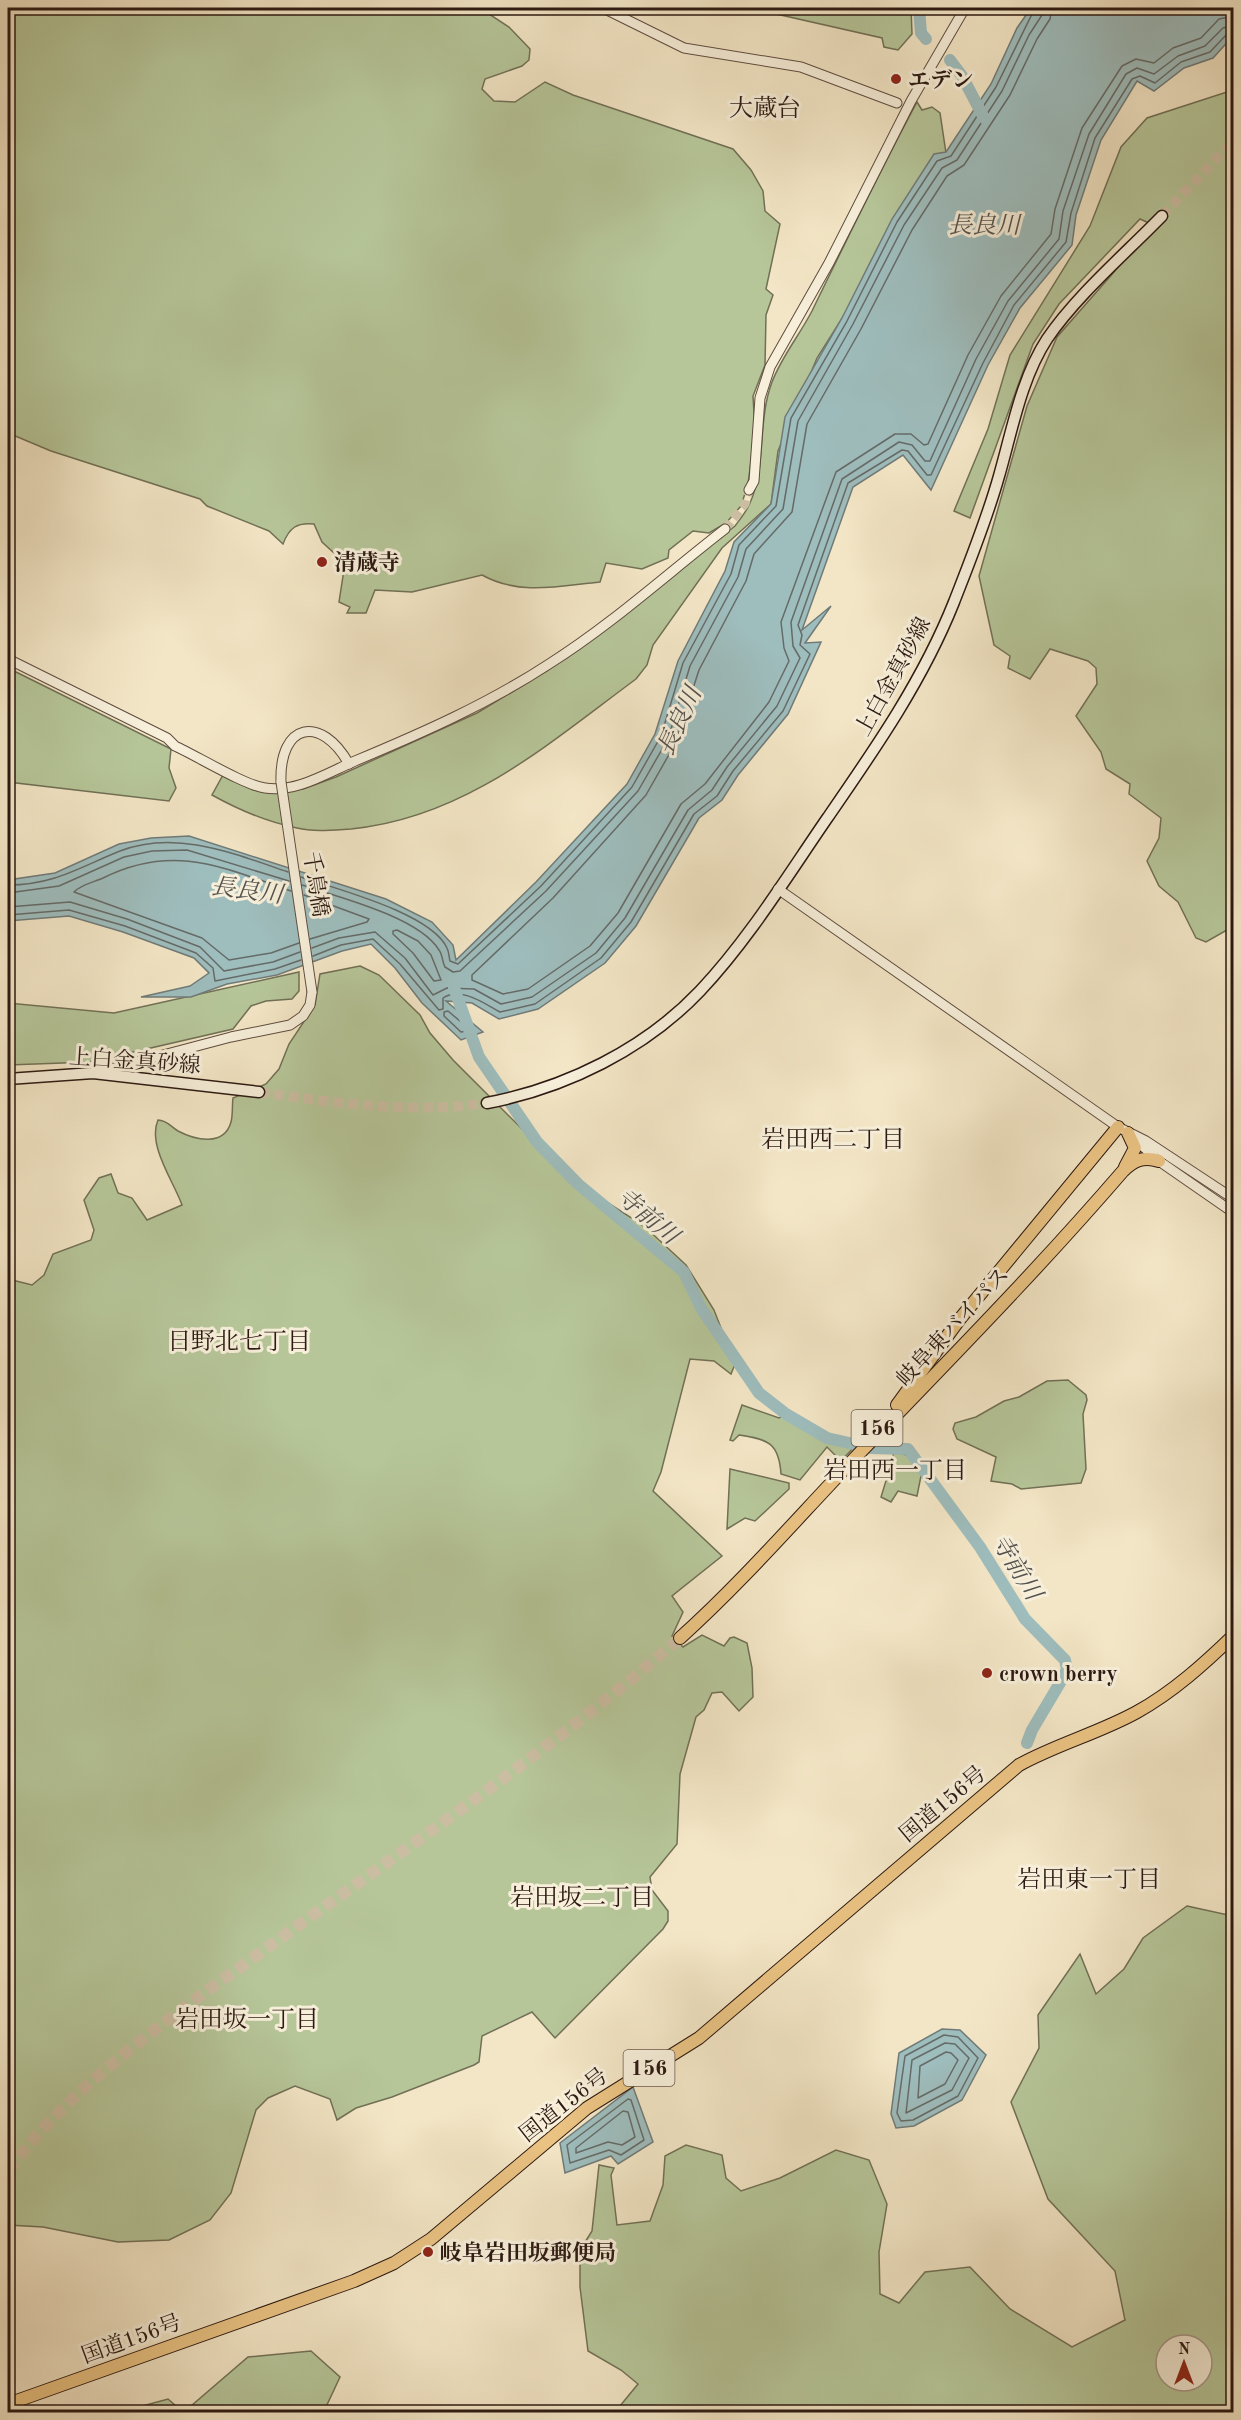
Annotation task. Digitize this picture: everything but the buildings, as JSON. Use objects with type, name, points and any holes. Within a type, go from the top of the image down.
[{"type":"highway","points":[[1123,1130],[1135,1149],[1123,1170]]},
{"type":"highway","name":"岐阜東バイパス","points":[[1123,1130],[1057,1202],[959,1320],[919,1377],[877,1428],[733,1581],[677,1636],[738,1584],[1058,1244],[1123,1170],[1137,1160],[1148,1158],[1159,1161]]},
{"type":"highway","name":"国道156号","points":[[8,2404],[354,2281],[394,2263],[431,2239],[587,2108],[699,2037],[1019,1766],[1042,1752],[1137,1712],[1181,1683],[1233,1635]]},
{"type":"main road","name":"上白金真砂線","points":[[491,1103],[561,1082],[604,1064],[678,1012],[718,969],[778,890],[895,721],[952,605],[982,530],[1024,391],[1047,339],[1162,216]]},
{"type":"main road","name":"上白金真砂線","points":[[8,1079],[93,1073],[259,1092]]},
{"type":"street","points":[[603,8],[684,48],[801,67],[897,103]]},
{"type":"street","points":[[749,490],[754,481],[760,398],[770,367],[829,263],[911,101],[965,8]]},
{"type":"street","points":[[8,660],[167,738],[175,746],[258,786],[287,787],[310,782],[463,714],[525,680],[597,632],[725,529]]},
{"type":"street","name":"千鳥橋","points":[[93,1073],[231,1036],[290,1025],[303,1016],[310,1005],[312,992],[281,782],[283,750],[292,739],[302,733],[314,732],[326,735],[336,743],[349,764]]},
{"type":"street","points":[[778,890],[1123,1130],[1159,1161],[1233,1213]]},
{"type":"street","points":[[1123,1130],[1146,1141],[1233,1199]]},
{"type":"green space","points":[[8,8],[468,8],[483,10],[509,27],[530,49],[529,60],[522,66],[485,79],[482,89],[494,101],[515,102],[545,82],[573,95],[733,149],[751,170],[763,191],[765,211],[780,224],[766,289],[773,295],[766,315],[765,365],[753,396],[755,430],[748,484],[741,506],[726,523],[709,533],[693,531],[669,550],[668,558],[642,569],[606,563],[600,582],[540,588],[511,586],[482,575],[412,592],[375,590],[366,613],[347,613],[350,607],[339,602],[345,563],[322,542],[314,524],[294,527],[283,544],[269,531],[207,506],[200,499],[51,451],[8,433]]},
{"type":"green space","points":[[769,8],[911,8],[912,34],[898,50],[884,47],[882,38],[772,13]]},
{"type":"green space","points":[[1233,90],[1234,926],[1206,942],[1196,938],[1178,902],[1159,886],[1147,861],[1159,838],[1161,818],[1129,794],[1130,784],[1106,769],[1101,752],[1076,716],[1097,684],[1096,668],[1088,661],[1050,649],[1030,679],[1008,668],[1010,656],[994,645],[979,576],[1027,406],[1057,337],[1114,272],[1151,224],[1140,219],[1059,304],[1033,344],[970,518],[954,511],[988,429],[1010,355],[1090,226],[1121,147],[1147,118]]},
{"type":"green space","points":[[917,102],[922,110],[932,107],[940,113],[946,153],[817,358],[778,451],[771,504],[722,548],[653,645],[647,665],[636,679],[537,752],[503,774],[468,794],[431,810],[392,822],[351,829],[303,829],[264,819],[212,795],[223,775],[253,790],[264,792],[303,789],[336,777],[477,713],[547,671],[735,526],[747,509],[755,489],[767,397],[772,382],[812,311]]},
{"type":"green space","points":[[8,668],[171,749],[169,768],[176,788],[169,801],[8,782]]},
{"type":"green space","points":[[360,966],[379,975],[420,1015],[430,1033],[453,1060],[574,1181],[644,1226],[686,1265],[714,1310],[735,1364],[731,1374],[714,1361],[690,1359],[661,1472],[653,1491],[722,1556],[672,1596],[683,1612],[672,1636],[683,1647],[702,1635],[724,1646],[730,1638],[734,1637],[747,1643],[752,1668],[753,1697],[739,1711],[722,1692],[712,1693],[704,1710],[696,1717],[680,1774],[677,1844],[650,1877],[652,1890],[668,1911],[668,1921],[663,1929],[555,2038],[532,2012],[482,2036],[479,2062],[474,2065],[392,2097],[356,2108],[337,2120],[330,2099],[295,2086],[268,2098],[256,2110],[231,2193],[210,2220],[169,2240],[118,2242],[43,2227],[8,2225],[8,1279],[32,1285],[44,1275],[53,1254],[91,1240],[94,1230],[84,1200],[99,1178],[111,1174],[118,1193],[132,1198],[147,1220],[182,1205],[159,1152],[156,1141],[158,1120],[200,1139],[216,1138],[222,1135],[231,1122],[233,1098],[266,1084],[279,1069],[289,1044],[315,1005],[320,974]]},
{"type":"green space","points":[[299,972],[299,991],[292,999],[266,1001],[251,1006],[233,1029],[90,1062],[8,1065],[8,1003],[114,1013]]},
{"type":"green space","points":[[1068,1380],[1086,1395],[1087,1400],[1083,1414],[1086,1469],[1081,1483],[1021,1489],[1012,1484],[991,1481],[996,1457],[957,1439],[953,1429],[955,1423],[976,1417],[1047,1381]]},
{"type":"green space","points":[[742,1405],[779,1418],[784,1415],[829,1440],[855,1446],[841,1461],[827,1447],[800,1480],[781,1474],[778,1455],[770,1444],[758,1438],[739,1435],[733,1441],[730,1440]]},
{"type":"green space","points":[[893,1451],[910,1456],[922,1471],[917,1496],[898,1491],[891,1502],[881,1497]]},
{"type":"green space","points":[[730,1469],[789,1483],[789,1489],[755,1521],[745,1518],[727,1529]]},
{"type":"green space","points":[[1187,1906],[1233,1916],[1233,2412],[615,2412],[638,2384],[621,2370],[588,2351],[580,2287],[580,2250],[592,2231],[599,2165],[614,2168],[611,2175],[617,2225],[650,2221],[663,2185],[665,2156],[686,2145],[722,2155],[726,2178],[741,2191],[780,2178],[836,2150],[869,2160],[887,2204],[879,2252],[880,2294],[899,2303],[925,2272],[970,2267],[1010,2309],[1072,2347],[1125,2320],[1115,2271],[1048,2199],[1011,2102],[1039,2048],[1038,2015],[1080,1954],[1096,1994],[1124,1969],[1143,1938]]},
{"type":"green space","points":[[311,2351],[340,2377],[326,2407],[330,2412],[184,2412],[248,2357]]},
{"type":"green space","points":[[168,2399],[183,2412],[120,2412]]},
{"type":"water","name":"長良川","points":[[1031,8],[1233,8],[1233,36],[1213,58],[1184,68],[1154,91],[1137,81],[1101,140],[1076,215],[1072,245],[1020,308],[988,365],[931,490],[903,455],[853,487],[802,630],[831,606],[805,643],[821,642],[788,714],[738,775],[722,800],[699,818],[636,926],[605,963],[538,1009],[499,1019],[472,1003],[446,1001],[483,1032],[461,1040],[422,1003],[395,968],[371,944],[342,951],[277,975],[227,984],[191,997],[141,997],[190,986],[209,973],[194,958],[123,932],[69,916],[8,921],[8,880],[55,873],[119,844],[151,838],[189,836],[386,899],[432,922],[453,945],[456,960],[536,882],[627,784],[655,734],[678,661],[725,571],[734,542],[771,504],[785,417],[842,318],[892,219],[934,154],[946,152],[991,84],[1017,28]]},
{"type":"water","points":[[942,2029],[960,2030],[986,2055],[962,2100],[914,2126],[896,2128],[891,2114],[899,2053]]},
{"type":"water","points":[[633,2087],[653,2142],[618,2164],[611,2156],[565,2173],[560,2143]]},
{"type":"waterway","points":[[919,8],[921,33],[926,39]]},
{"type":"waterway","points":[[950,60],[962,76],[984,118]]},
{"type":"waterway","name":"寺前川","points":[[454,988],[479,1057],[537,1142],[578,1184],[684,1272],[701,1308],[759,1393],[786,1414],[827,1438],[858,1445]]},
{"type":"waterway","name":"寺前川","points":[[870,1448],[908,1449],[980,1547],[1025,1619],[1065,1660],[1067,1669],[1064,1676],[1032,1730],[1027,1743]]},
{"type":"tunnel","points":[[1162,216],[1234,140]]},
{"type":"tunnel","points":[[725,529],[745,504],[749,490]]},
{"type":"tunnel","points":[[259,1092],[373,1106],[430,1107],[487,1103]]},
{"type":"tunnel","points":[[8,2171],[65,2107],[132,2047],[532,1757],[680,1638]]},
{"type":"place","name":"エデン","points":[[896,79]]},
{"type":"place","name":"清蔵寺","points":[[322,562]]},
{"type":"place","name":"crown berry","points":[[987,1673]]},
{"type":"place","name":"岐阜岩田坂郵便局","points":[[428,2252]]},
{"type":"district","name":"大蔵台","points":[[765,108]]},
{"type":"district","name":"岩田西二丁目","points":[[833,1139]]},
{"type":"district","name":"日野北七丁目","points":[[239,1341]]},
{"type":"district","name":"岩田西一丁目","points":[[895,1470]]},
{"type":"district","name":"岩田東一丁目","points":[[1089,1879]]},
{"type":"district","name":"岩田坂二丁目","points":[[582,1897]]},
{"type":"district","name":"岩田坂一丁目","points":[[247,2019]]}]
